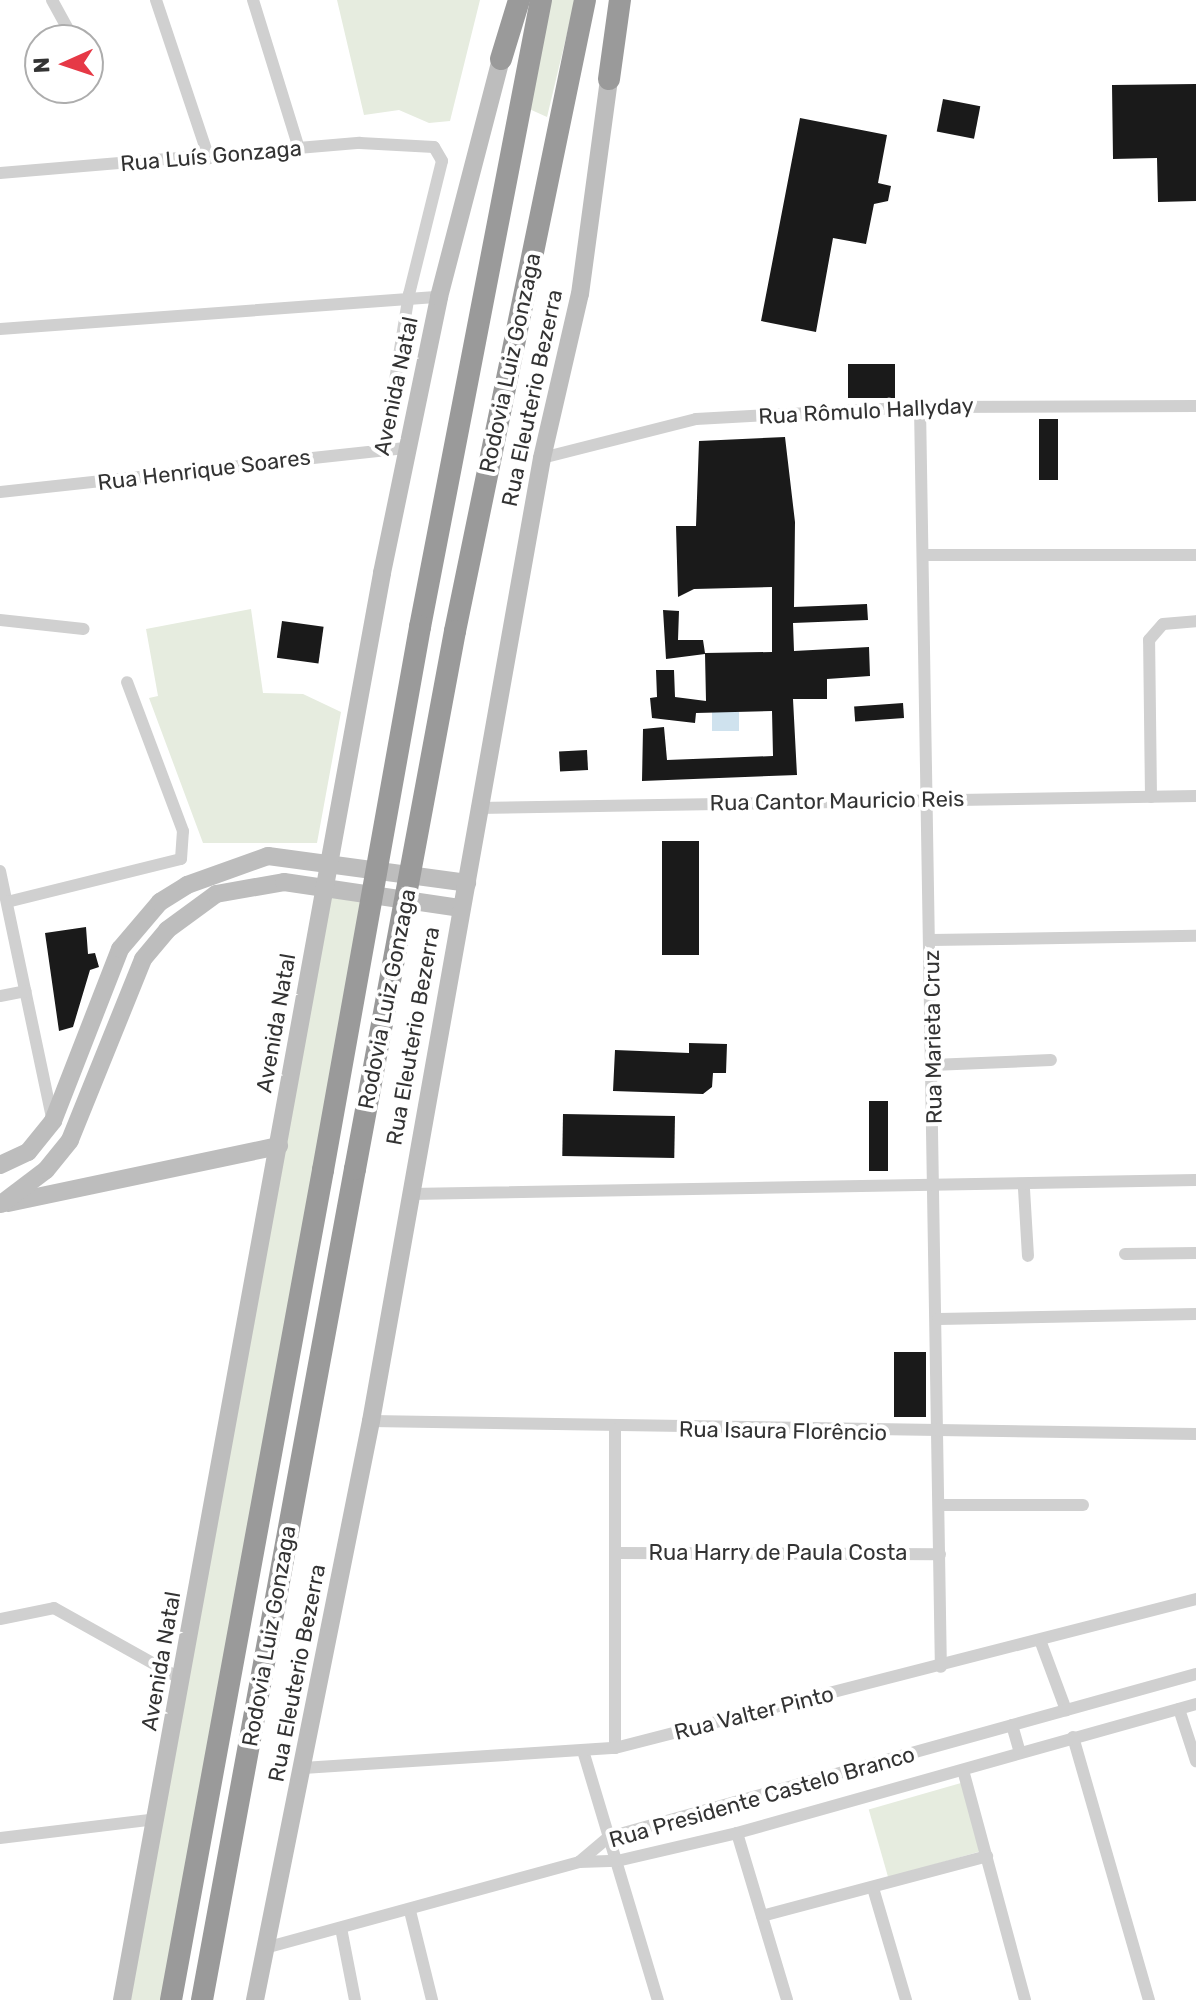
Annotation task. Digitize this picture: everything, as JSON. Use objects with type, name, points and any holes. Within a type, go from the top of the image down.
[{"type":"highway","points":[[501,59],[519,0]]},
{"type":"highway","name":"Rodovia Luiz Gonzaga","points":[[171,2000],[420,627],[541,0]]},
{"type":"highway","name":"Rodovia Luiz Gonzaga","points":[[202,2000],[455,631],[585,0]]},
{"type":"highway","points":[[609,79],[620,0]]},
{"type":"street","points":[[52,0],[65,24]]},
{"type":"street","points":[[156,0],[209,158]]},
{"type":"street","points":[[253,0],[299,149]]},
{"type":"street","name":"Avenida Natal","points":[[122,2000],[158,1819],[323,886],[408,448],[439,297],[501,59]]},
{"type":"street","name":"Rua Eleuterio Bezerra","points":[[255,2000],[371,1421],[467,883],[477,808],[542,458],[580,294],[609,79]]},
{"type":"street","name":"Rua Luís Gonzaga","points":[[0,173],[299,149],[423,144],[442,161],[409,294]]},
{"type":"street","points":[[0,329],[409,294],[439,297]]},
{"type":"street","points":[[384,448],[409,294]]},
{"type":"street","name":"Rua Rômulo Hallyday","points":[[542,458],[696,419],[920,407],[1196,406]]},
{"type":"street","name":"Rua Marieta Cruz","points":[[920,407],[936,1191],[941,1667]]},
{"type":"street","name":"Rua Henrique Soares","points":[[0,492],[384,448],[408,448]]},
{"type":"street","points":[[924,555],[1196,555]]},
{"type":"street","points":[[0,620],[84,629]]},
{"type":"street","points":[[1151,797],[1149,640],[1163,624],[1196,621]]},
{"type":"street","points":[[7,902],[181,859],[183,831],[127,682]]},
{"type":"street","name":"Rua Cantor Mauricio Reis","points":[[477,808],[1196,796]]},
{"type":"street","points":[[0,1165],[28,1152],[53,1121],[113,962],[160,902],[223,867],[268,856],[328,860],[467,883]]},
{"type":"street","points":[[0,871],[53,1121]]},
{"type":"street","points":[[0,1204],[46,1170],[70,1140],[126,995],[167,930],[239,886],[323,886],[461,908]]},
{"type":"street","points":[[931,940],[1196,936]]},
{"type":"street","points":[[0,996],[26,991]]},
{"type":"street","points":[[932,1065],[1051,1060]]},
{"type":"street","points":[[0,1204],[279,1146]]},
{"type":"street","points":[[410,1194],[936,1191],[1196,1180]]},
{"type":"street","points":[[1024,1189],[1028,1256]]},
{"type":"street","points":[[1125,1254],[1196,1253]]},
{"type":"street","points":[[938,1319],[1196,1314]]},
{"type":"street","name":"Rua Isaura Florêncio","points":[[371,1421],[615,1429],[1196,1434]]},
{"type":"street","points":[[615,1429],[615,1748]]},
{"type":"street","points":[[939,1505],[1083,1505]]},
{"type":"street","name":"Rua Harry de Paula Costa","points":[[617,1553],[940,1554]]},
{"type":"street","name":"Rua Valter Pinto","points":[[303,1768],[584,1754],[941,1667],[1196,1599]]},
{"type":"street","points":[[0,1619],[54,1608],[181,1679]]},
{"type":"street","points":[[1040,1640],[1066,1710]]},
{"type":"street","name":"Rua Presidente Castelo Branco","points":[[579,1862],[609,1837],[1196,1674]]},
{"type":"street","name":"Rua Presidente Castelo Branco","points":[[579,1862],[617,1861],[737,1833],[1196,1704]]},
{"type":"street","points":[[1179,1709],[1196,1761]]},
{"type":"street","points":[[1012,1725],[1020,1753]]},
{"type":"street","points":[[1073,1737],[1149,2000]]},
{"type":"street","points":[[584,1754],[658,2000]]},
{"type":"street","points":[[963,1770],[1025,2000]]},
{"type":"street","points":[[0,1838],[158,1819]]},
{"type":"street","points":[[737,1833],[787,2000]]},
{"type":"street","points":[[762,1916],[987,1856]]},
{"type":"street","points":[[265,1948],[410,1911],[579,1862]]},
{"type":"street","points":[[873,1888],[906,2000]]},
{"type":"street","points":[[410,1911],[432,2000]]},
{"type":"street","points":[[341,1928],[355,2000]]},
{"type":"shaded area","points":[[337,0],[480,0],[450,121],[429,123],[399,110],[364,115]]},
{"type":"shaded area","points":[[547,0],[575,0],[547,117],[527,108]]},
{"type":"shaded area","points":[[251,609],[263,693],[303,694],[341,712],[317,843],[203,843],[149,698],[158,696],[146,629]]},
{"type":"shaded area","points":[[330,895],[371,899],[161,2000],[130,2000]]},
{"type":"shaded area","points":[[961,1783],[981,1851],[888,1878],[869,1809]]},
{"type":"water","points":[[712,712],[739,712],[739,731],[712,731]]},
{"type":"building","points":[[1196,84],[1196,201],[1158,202],[1157,158],[1113,159],[1112,85]]},
{"type":"building","points":[[943,99],[980,106],[974,139],[937,131]]},
{"type":"building","points":[[800,118],[887,135],[878,183],[891,186],[888,201],[874,204],[866,244],[833,238],[816,332],[761,321]]},
{"type":"building","points":[[848,364],[895,364],[895,398],[848,398]]},
{"type":"building","points":[[1039,419],[1058,419],[1058,480],[1039,480]]},
{"type":"building","points":[[785,437],[795,522],[794,607],[867,604],[868,620],[793,623],[794,651],[869,647],[870,676],[827,679],[827,699],[793,699],[797,775],[642,781],[643,729],[664,727],[667,760],[773,756],[772,711],[696,713],[695,723],[652,718],[650,698],[657,697],[656,670],[674,670],[675,697],[706,701],[705,654],[666,659],[663,610],[679,611],[678,640],[703,640],[705,653],[772,652],[772,587],[694,589],[678,597],[676,526],[696,526],[699,441]]},
{"type":"building","points":[[282,621],[324,627],[318,663],[277,658]]},
{"type":"building","points":[[903,703],[904,718],[855,721],[854,706]]},
{"type":"building","points":[[587,750],[588,770],[560,771],[559,751]]},
{"type":"building","points":[[662,841],[699,841],[699,955],[662,955]]},
{"type":"building","points":[[86,927],[88,954],[95,953],[99,967],[90,970],[73,1027],[59,1031],[45,933]]},
{"type":"building","points":[[689,1043],[727,1044],[726,1073],[713,1073],[712,1087],[703,1094],[613,1091],[615,1050],[689,1053]]},
{"type":"building","points":[[869,1101],[888,1101],[888,1171],[869,1171]]},
{"type":"building","points":[[563,1114],[675,1116],[674,1158],[562,1156]]},
{"type":"building","points":[[894,1352],[926,1352],[926,1417],[894,1417]]}]
